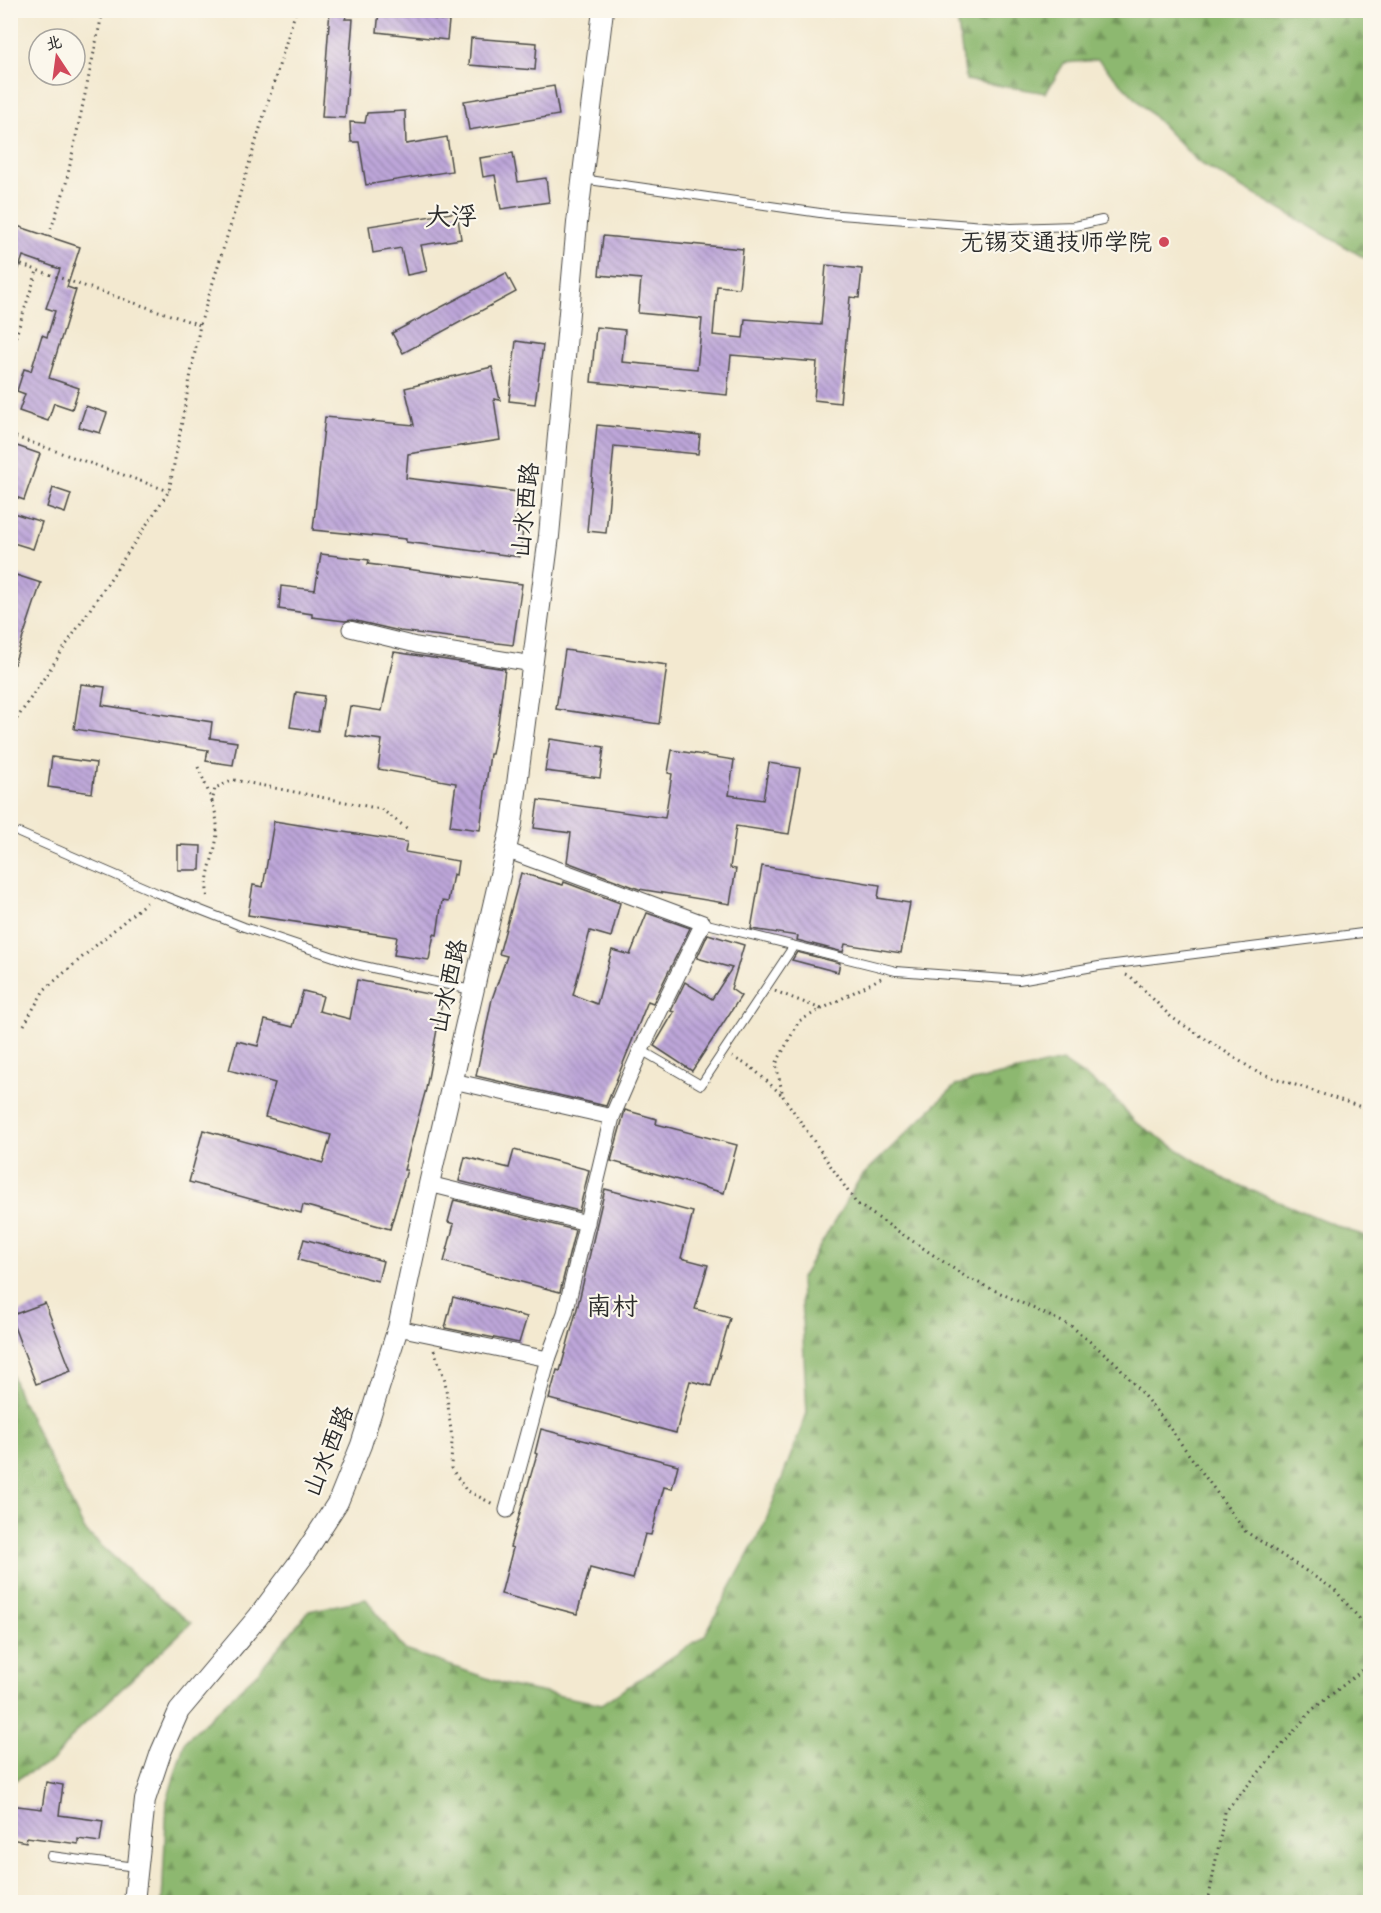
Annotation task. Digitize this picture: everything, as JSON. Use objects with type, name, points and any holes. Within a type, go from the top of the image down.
[{"type":"street","name":"山水西路","points":[[134,1902],[145,1800],[161,1752],[179,1711],[258,1617],[303,1558],[338,1502],[361,1445],[398,1328],[512,823],[549,536],[582,179],[603,10]]},
{"type":"street","points":[[350,629],[417,645],[532,664]]},
{"type":"street","points":[[506,850],[703,923],[641,1050],[612,1117],[566,1312],[548,1359],[507,1510]]},
{"type":"street","points":[[453,1081],[612,1117]]},
{"type":"street","points":[[429,1184],[587,1222]]},
{"type":"street","points":[[398,1328],[548,1359]]},
{"type":"lane","points":[[582,179],[827,213],[1011,228],[1075,226],[1102,220]]},
{"type":"lane","points":[[19,833],[210,914],[355,964],[473,990]]},
{"type":"lane","points":[[703,923],[896,971],[1019,980],[1099,966],[1371,932]]},
{"type":"lane","points":[[641,1050],[700,1085],[793,947]]},
{"type":"lane","points":[[51,1856],[138,1868]]},
{"type":"path","points":[[51,228],[64,188],[104,10]]},
{"type":"path","points":[[10,729],[169,491],[200,325],[296,10]]},
{"type":"path","points":[[10,261],[200,325]]},
{"type":"path","points":[[10,354],[38,271]]},
{"type":"path","points":[[10,435],[169,491]]},
{"type":"path","points":[[1366,526],[1371,532]]},
{"type":"path","points":[[198,767],[213,802],[217,830],[205,886],[210,914]]},
{"type":"path","points":[[213,802],[215,788],[234,780],[381,809],[410,830]]},
{"type":"path","points":[[24,1025],[44,990],[157,893]]},
{"type":"path","points":[[1099,966],[1131,977],[1171,1017],[1257,1072],[1371,1110]]},
{"type":"path","points":[[783,1096],[776,1064],[800,1021],[896,971]]},
{"type":"path","points":[[766,987],[821,1009]]},
{"type":"path","points":[[722,1052],[751,1067],[783,1096],[856,1203],[966,1277],[1071,1326],[1116,1363],[1161,1415],[1245,1531],[1335,1590],[1371,1631]]},
{"type":"path","points":[[429,1335],[445,1380],[452,1439],[451,1468],[466,1490],[507,1510]]},
{"type":"path","points":[[1209,1902],[1225,1812],[1312,1710],[1371,1664]]},
{"type":"green space","points":[[956,11],[1370,11],[1370,261],[1198,162],[1098,60],[1064,63],[1046,93],[966,80]]},
{"type":"green space","points":[[1062,1061],[1111,1094],[1135,1122],[1224,1179],[1350,1231],[1370,1237],[1370,1902],[162,1902],[167,1801],[185,1741],[258,1672],[309,1611],[366,1599],[405,1650],[510,1686],[602,1704],[705,1635],[765,1523],[807,1413],[800,1280],[860,1178],[956,1085]]},
{"type":"green space","points":[[10,1370],[19,1395],[85,1531],[158,1597],[191,1623],[75,1733],[53,1761],[11,1782]]},
{"type":"building","points":[[330,10],[350,10],[345,19],[353,19],[345,118],[322,117]]},
{"type":"building","points":[[379,10],[437,10],[435,19],[449,21],[447,40],[377,32]]},
{"type":"building","points":[[471,38],[537,43],[535,70],[469,65]]},
{"type":"building","points":[[554,86],[559,115],[469,130],[464,101]]},
{"type":"building","points":[[405,111],[406,144],[447,137],[452,171],[366,185],[359,142],[351,142],[350,122],[365,123],[367,113]]},
{"type":"building","points":[[513,153],[518,182],[546,178],[549,202],[501,209],[495,175],[483,177],[480,158]]},
{"type":"building","points":[[457,212],[461,239],[421,245],[427,271],[407,275],[401,248],[373,253],[369,226]]},
{"type":"building","points":[[17,226],[80,247],[67,287],[76,290],[49,378],[79,388],[72,409],[54,403],[48,421],[19,411],[25,394],[17,391],[24,369],[31,371],[42,335],[47,337],[55,311],[46,308],[60,269],[23,256],[13,286],[10,285],[10,247]]},
{"type":"building","points":[[603,236],[743,249],[739,288],[717,286],[713,335],[743,338],[745,319],[821,325],[826,265],[862,269],[859,298],[850,297],[840,403],[814,400],[817,362],[731,355],[727,395],[591,382],[596,327],[625,330],[622,362],[697,369],[702,319],[638,313],[641,279],[599,275]]},
{"type":"building","points":[[506,273],[516,292],[403,353],[392,333]]},
{"type":"building","points":[[516,341],[543,345],[535,404],[509,401]]},
{"type":"building","points":[[492,367],[500,400],[494,399],[500,440],[408,454],[406,478],[518,492],[514,527],[523,528],[520,557],[406,542],[406,539],[313,530],[325,417],[414,425],[405,388]]},
{"type":"building","points":[[86,406],[107,413],[100,433],[79,427]]},
{"type":"building","points":[[597,425],[700,435],[698,454],[614,446],[606,533],[587,531]]},
{"type":"building","points":[[17,446],[40,454],[24,500],[10,495],[10,466]]},
{"type":"building","points":[[53,488],[71,494],[65,513],[47,507]]},
{"type":"building","points":[[10,512],[42,522],[33,549],[10,542]]},
{"type":"building","points":[[321,554],[369,560],[368,564],[522,584],[513,645],[400,631],[352,620],[312,617],[312,614],[279,609],[281,586],[315,590]]},
{"type":"building","points":[[16,575],[41,583],[13,667],[10,667],[10,590]]},
{"type":"building","points":[[565,650],[667,665],[659,724],[556,709]]},
{"type":"building","points":[[394,652],[505,669],[480,830],[450,826],[456,783],[378,769],[382,740],[345,735],[350,706],[382,711]]},
{"type":"building","points":[[81,684],[105,687],[102,705],[212,722],[210,738],[237,742],[233,765],[206,761],[208,750],[74,729]]},
{"type":"building","points":[[296,692],[324,696],[318,731],[290,727]]},
{"type":"building","points":[[550,739],[604,747],[600,778],[545,771]]},
{"type":"building","points":[[672,750],[734,760],[729,795],[763,800],[769,763],[800,768],[789,834],[736,826],[730,868],[736,869],[730,904],[639,889],[567,862],[571,833],[534,828],[538,800],[665,818],[672,774],[668,773]]},
{"type":"building","points":[[52,757],[96,763],[92,793],[48,787]]},
{"type":"building","points":[[274,821],[407,842],[405,852],[458,861],[448,902],[442,901],[437,935],[434,934],[429,960],[394,955],[397,937],[248,915],[253,885],[263,887]]},
{"type":"building","points":[[178,845],[201,846],[200,870],[178,870]]},
{"type":"building","points":[[762,866],[880,885],[878,898],[910,903],[901,953],[845,944],[843,952],[797,940],[798,936],[751,929]]},
{"type":"building","points":[[521,873],[563,885],[564,882],[620,903],[611,937],[590,931],[573,995],[597,1004],[612,950],[630,955],[647,913],[690,928],[653,1003],[648,1001],[606,1106],[476,1076],[492,999],[507,956],[499,954]]},
{"type":"building","points":[[708,934],[744,945],[731,989],[741,996],[692,1071],[654,1046],[674,1012],[671,1011],[685,982],[712,999],[732,968],[697,958]]},
{"type":"building","points":[[797,952],[840,963],[838,972],[792,960]]},
{"type":"building","points":[[357,980],[443,997],[426,1089],[390,1229],[303,1205],[301,1213],[189,1182],[203,1130],[323,1163],[331,1135],[265,1117],[275,1083],[229,1070],[237,1041],[258,1046],[265,1020],[293,1027],[303,991],[323,996],[319,1011],[350,1019]]},
{"type":"building","points":[[625,1110],[657,1119],[656,1124],[737,1145],[724,1193],[611,1161]]},
{"type":"building","points":[[514,1150],[589,1170],[579,1211],[459,1181],[465,1157],[509,1168]]},
{"type":"building","points":[[605,1189],[693,1212],[681,1258],[708,1265],[695,1309],[730,1318],[711,1386],[690,1381],[676,1433],[549,1399],[557,1370],[560,1371],[578,1305]]},
{"type":"building","points":[[454,1200],[575,1230],[560,1292],[444,1262],[454,1224],[448,1222]]},
{"type":"building","points":[[304,1239],[383,1261],[378,1281],[298,1260]]},
{"type":"building","points":[[453,1297],[527,1317],[519,1343],[445,1328]]},
{"type":"building","points":[[45,1303],[71,1371],[36,1384],[10,1316]]},
{"type":"building","points":[[541,1429],[678,1465],[672,1489],[664,1487],[651,1535],[645,1534],[633,1579],[590,1568],[577,1614],[501,1594],[513,1548],[510,1547],[537,1454],[535,1453]]},
{"type":"building","points":[[46,1782],[63,1785],[59,1815],[103,1821],[100,1842],[78,1839],[78,1844],[27,1837],[26,1842],[10,1839],[10,1805],[42,1809]]},
{"type":"place","name":"无锡交通技师学院","points":[[1164,242]]},
{"type":"district","name":"大浮","points":[[451,216]]},
{"type":"district","name":"南村","points":[[612,1306]]}]
